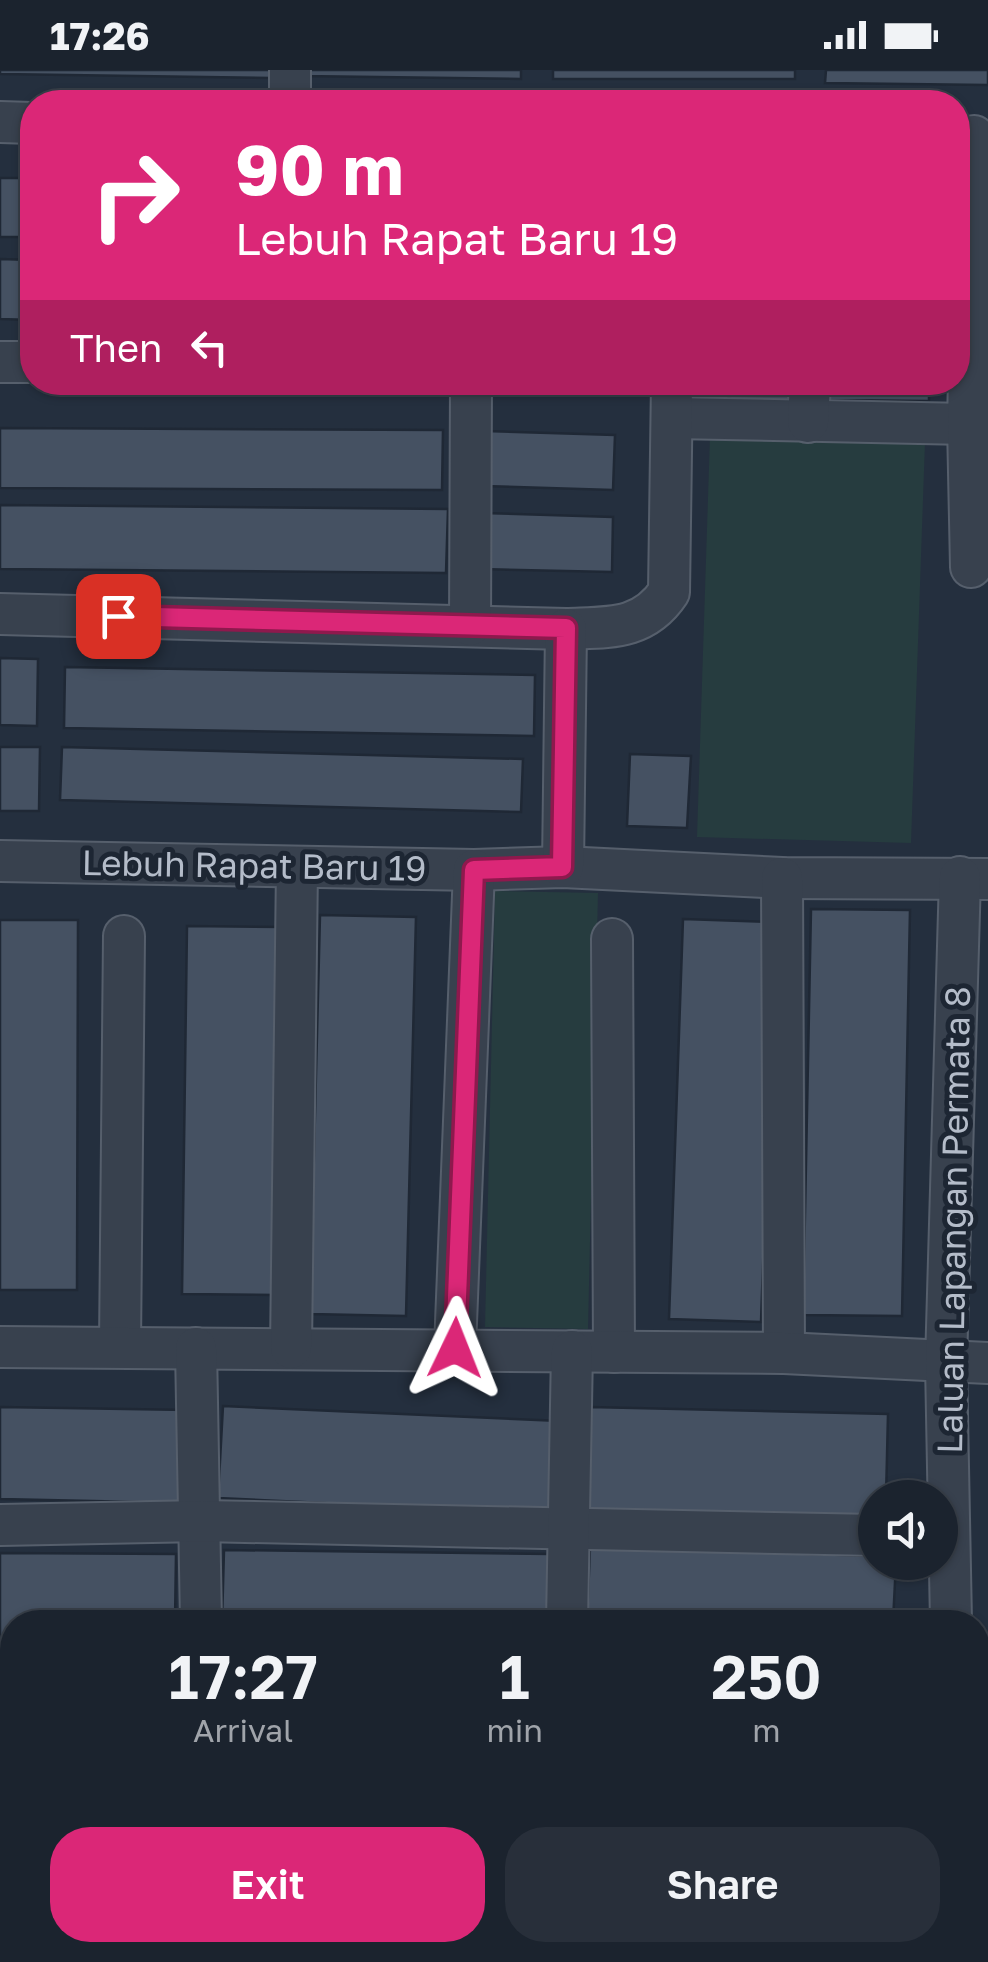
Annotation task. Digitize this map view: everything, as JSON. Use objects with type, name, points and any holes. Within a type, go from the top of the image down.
[{"type":"street","points":[[970,309],[973,136]]},
{"type":"street","points":[[470,395],[470,625]]},
{"type":"street","points":[[969,395],[971,567]]},
{"type":"street","points":[[0,614],[566,628],[628,626],[648,618],[669,592],[672,400],[809,402],[968,424]]},
{"type":"street","points":[[562,867],[566,628]]},
{"type":"street","name":"Lebuh Rapat Baru 19","points":[[0,860],[474,870],[562,867],[782,878],[974,878]]},
{"type":"street","points":[[291,1348],[296,867]]},
{"type":"street","points":[[455,1348],[474,870]]},
{"type":"street","points":[[782,878],[784,1352]]},
{"type":"street","name":"Laluan Lapangan Permata 8","points":[[945,1480],[946,1363],[974,878]]},
{"type":"street","points":[[120,1345],[124,936]]},
{"type":"street","points":[[612,940],[614,1352]]},
{"type":"street","points":[[0,1347],[784,1352],[988,1363]]},
{"type":"street","points":[[196,1348],[202,1521],[200,1610]]},
{"type":"street","points":[[567,1610],[572,1351]]},
{"type":"street","points":[[0,1525],[202,1521],[858,1535]]},
{"type":"street","name":"Laluan Lapangan Permata 8","points":[[948,1580],[950,1610]]},
{"type":"green space","points":[[710,436],[925,442],[911,843],[697,837]]},
{"type":"green space","points":[[495,891],[598,893],[588,1329],[485,1327]]},
{"type":"building","points":[[0,70],[271,70],[271,78],[0,74]]},
{"type":"building","points":[[302,70],[521,70],[521,79],[302,76]]},
{"type":"building","points":[[553,70],[795,70],[795,79],[553,79]]},
{"type":"building","points":[[826,70],[988,70],[988,85],[825,83]]},
{"type":"building","points":[[0,178],[20,178],[20,237],[0,237]]},
{"type":"building","points":[[0,259],[20,260],[20,320],[0,319]]},
{"type":"building","points":[[730,395],[793,395],[793,408],[729,408]]},
{"type":"building","points":[[829,395],[929,395],[929,401],[829,400]]},
{"type":"building","points":[[0,428],[443,430],[442,490],[0,488]]},
{"type":"building","points":[[485,431],[615,435],[613,490],[483,486]]},
{"type":"building","points":[[0,505],[448,509],[446,573],[0,569]]},
{"type":"building","points":[[482,513],[613,517],[612,572],[480,569]]},
{"type":"building","points":[[0,658],[38,659],[37,726],[0,725]]},
{"type":"building","points":[[65,667],[535,675],[534,736],[64,728]]},
{"type":"building","points":[[0,747],[40,747],[39,811],[0,811]]},
{"type":"building","points":[[62,747],[523,759],[521,812],[60,800]]},
{"type":"building","points":[[630,754],[691,756],[687,828],[627,826]]},
{"type":"building","points":[[811,909],[910,910],[902,1316],[803,1315]]},
{"type":"building","points":[[320,915],[416,917],[406,1316],[310,1314]]},
{"type":"building","points":[[683,919],[775,922],[761,1322],[669,1319]]},
{"type":"building","points":[[0,920],[78,920],[77,1290],[0,1290]]},
{"type":"building","points":[[187,926],[283,927],[277,1295],[182,1294]]},
{"type":"building","points":[[223,1406],[560,1421],[556,1514],[218,1498]]},
{"type":"building","points":[[0,1407],[188,1410],[186,1503],[0,1499]]},
{"type":"building","points":[[590,1407],[888,1414],[886,1480],[858,1480],[858,1517],[587,1511]]},
{"type":"building","points":[[590,1547],[858,1555],[858,1580],[895,1580],[894,1610],[587,1610]]},
{"type":"building","points":[[224,1550],[550,1554],[549,1610],[222,1610]]},
{"type":"building","points":[[0,1553],[176,1554],[175,1610],[0,1610]]},
{"type":"route","points":[[118,616],[566,628],[562,867],[474,870],[455,1348]]}]
